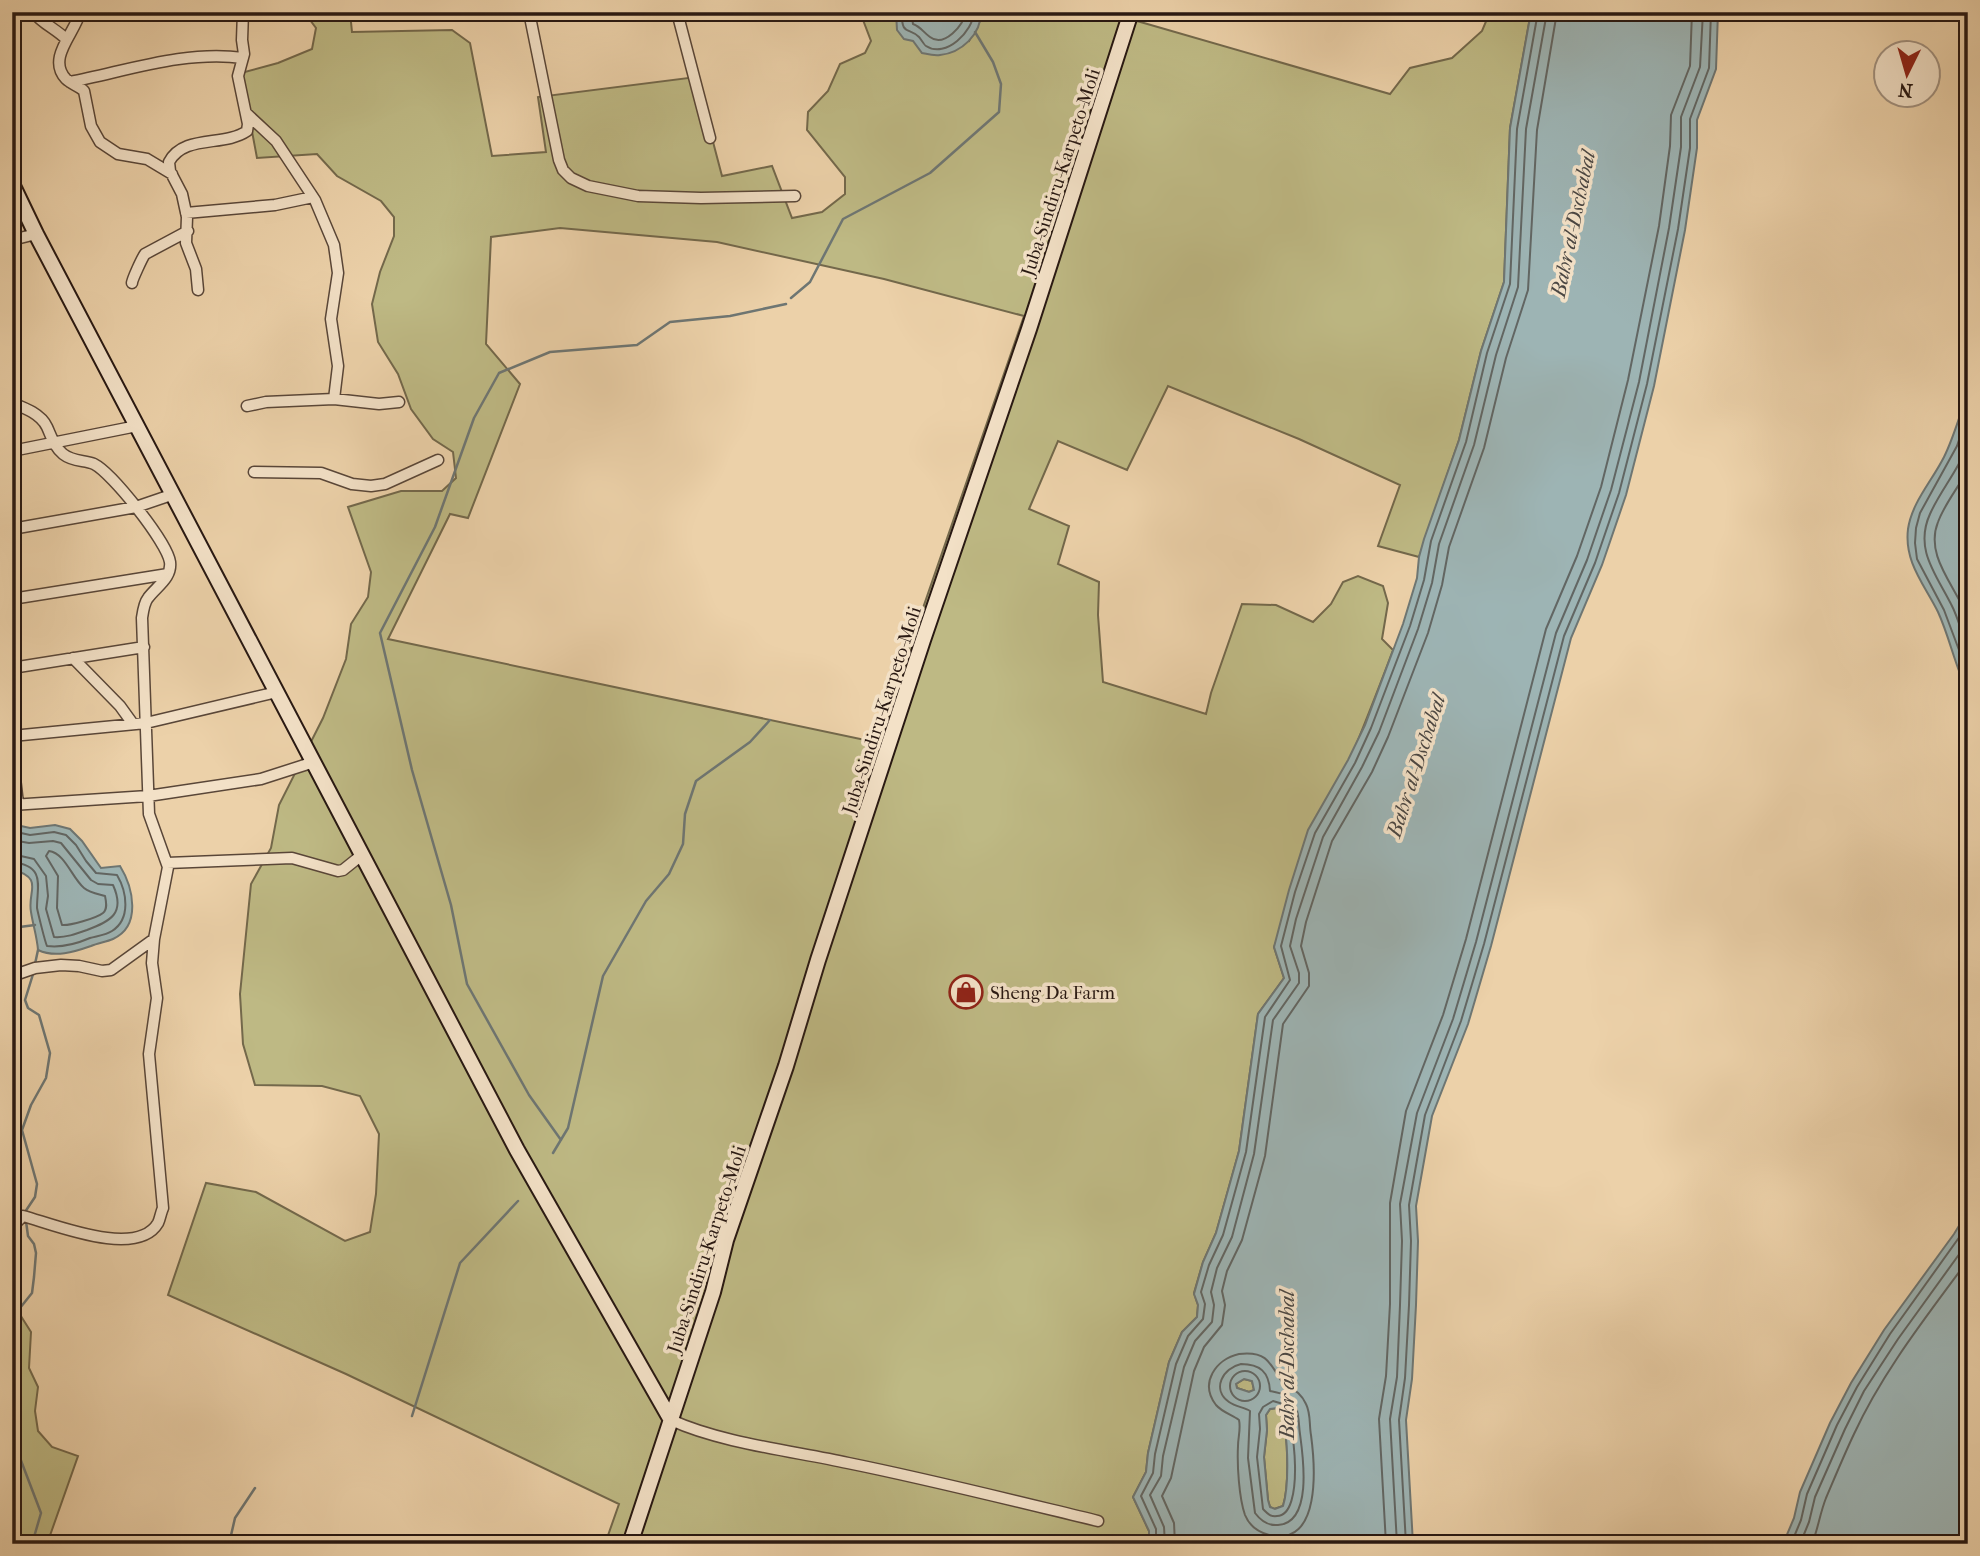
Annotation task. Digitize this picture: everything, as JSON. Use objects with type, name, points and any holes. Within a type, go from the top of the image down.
[{"type":"main road","name":"Juba-Sindiru-Karpeto-Moli","points":[[630,1544],[713,1292],[726,1240],[786,1066],[818,960],[1029,329],[1131,12]]},
{"type":"main road","points":[[12,184],[537,1186],[671,1420]]},
{"type":"street","points":[[33,12],[66,39]]},
{"type":"street","points":[[80,12],[60,55],[65,79],[84,91],[91,127],[100,142],[118,153],[148,159],[163,159],[187,147],[245,134],[248,128],[238,76],[243,58],[243,12]]},
{"type":"street","points":[[528,12],[559,160],[563,170],[571,178],[606,191],[653,198],[675,195],[701,198],[794,196]]},
{"type":"street","points":[[677,12],[710,138]]},
{"type":"street","points":[[69,82],[138,69],[166,60],[221,56],[243,58]]},
{"type":"street","points":[[246,112],[276,141],[313,197],[337,253],[338,273],[331,318],[338,366],[334,399]]},
{"type":"street","points":[[174,155],[169,166],[186,213],[187,248],[196,269],[198,290]]},
{"type":"street","points":[[148,159],[172,174]]},
{"type":"street","points":[[186,213],[275,205],[313,197]]},
{"type":"street","points":[[132,284],[145,254],[188,232]]},
{"type":"street","points":[[12,240],[36,234]]},
{"type":"street","points":[[247,405],[334,399],[379,404],[399,402]]},
{"type":"street","points":[[12,403],[29,410],[46,424],[52,443],[65,456],[95,465],[107,474],[136,507],[167,553],[170,565],[168,574],[147,599],[142,618],[148,796],[152,824],[168,867],[154,939],[152,963],[157,1009],[149,1054],[163,1208],[158,1224],[144,1236],[115,1239],[23,1216],[12,1227]]},
{"type":"street","points":[[12,451],[137,426]]},
{"type":"street","points":[[254,472],[321,474],[352,484],[371,486],[385,484],[438,460]]},
{"type":"street","points":[[12,528],[136,507],[174,494]]},
{"type":"street","points":[[12,599],[168,574]]},
{"type":"street","points":[[12,668],[144,647]]},
{"type":"street","points":[[73,658],[120,706],[133,724]]},
{"type":"street","points":[[12,736],[146,723],[277,692]]},
{"type":"street","points":[[12,752],[15,804],[148,796],[261,779],[314,762]]},
{"type":"street","points":[[166,863],[292,858],[338,871],[363,854]]},
{"type":"street","points":[[12,976],[35,968],[61,965],[111,970],[154,939]]},
{"type":"street","points":[[671,1420],[690,1429],[718,1436],[876,1469],[1098,1521]]},
{"type":"shaded area","points":[[304,12],[350,12],[352,32],[452,30],[470,43],[492,156],[546,152],[538,97],[696,77],[722,176],[772,166],[792,218],[822,212],[845,194],[845,177],[807,130],[808,112],[828,91],[840,64],[865,53],[871,41],[860,12],[896,12],[895,18],[969,41],[981,19],[981,12],[1139,12],[1137,21],[1390,94],[1410,68],[1452,58],[1482,31],[1490,12],[1531,12],[1510,128],[1504,282],[1481,351],[1459,440],[1419,557],[1378,546],[1400,485],[1299,439],[1168,386],[1127,470],[1058,441],[1029,509],[1069,526],[1058,564],[1099,582],[1098,615],[1103,682],[1206,714],[1242,604],[1276,605],[1313,622],[1331,604],[1343,582],[1358,576],[1383,586],[1388,603],[1382,639],[1393,650],[1274,947],[1284,978],[1258,1014],[1239,1151],[1216,1233],[1203,1262],[1194,1293],[1198,1305],[1197,1317],[1182,1332],[1169,1362],[1146,1472],[1133,1497],[1149,1531],[1149,1544],[605,1544],[619,1504],[346,1374],[168,1295],[206,1183],[256,1192],[345,1241],[370,1232],[376,1194],[379,1134],[360,1096],[322,1086],[255,1085],[243,1044],[240,994],[251,884],[271,848],[279,805],[323,718],[346,659],[351,624],[368,597],[371,572],[348,507],[401,491],[442,491],[456,478],[453,452],[433,439],[411,409],[398,374],[378,342],[372,304],[380,272],[394,236],[394,217],[381,201],[337,176],[317,154],[257,158],[241,73],[278,63],[312,49],[316,28]],"holes":[[[560,228],[717,242],[884,279],[1024,316],[878,738],[865,740],[388,639],[450,514],[468,518],[520,384],[486,344],[491,237]]]},
{"type":"shaded area","points":[[12,1302],[31,1332],[29,1368],[38,1387],[35,1411],[38,1431],[52,1447],[78,1456],[47,1544],[12,1544]]},
{"type":"shaded area","points":[[1244,1379],[1252,1381],[1254,1390],[1249,1392],[1237,1388],[1236,1384]]},
{"type":"shaded area","points":[[1277,1408],[1284,1427],[1287,1470],[1283,1506],[1274,1509],[1270,1507],[1268,1500],[1264,1457],[1266,1415],[1270,1409]]},
{"type":"water","points":[[896,12],[981,12],[978,28],[962,47],[948,54],[935,55],[922,53],[913,41],[904,39],[897,30]]},
{"type":"water","name":"Bahr al-Dschabal","points":[[1531,12],[1718,12],[1716,69],[1697,120],[1697,148],[1685,230],[1654,386],[1626,495],[1602,565],[1571,638],[1491,946],[1468,1024],[1432,1116],[1416,1206],[1416,1305],[1412,1379],[1406,1420],[1413,1544],[1149,1544],[1149,1531],[1133,1497],[1146,1472],[1169,1362],[1182,1332],[1197,1317],[1198,1305],[1194,1294],[1203,1262],[1216,1233],[1239,1151],[1258,1014],[1284,978],[1274,947],[1289,890],[1308,830],[1365,725],[1403,624],[1417,578],[1424,539],[1459,440],[1481,351],[1504,282],[1510,128]],"holes":[[[1244,1379],[1252,1381],[1254,1390],[1249,1392],[1237,1388],[1236,1384]],[[1277,1408],[1284,1427],[1287,1470],[1283,1506],[1275,1509],[1270,1507],[1268,1500],[1264,1457],[1266,1415],[1270,1409]]]},
{"type":"water","points":[[1968,392],[1968,692],[1938,612],[1912,562],[1908,529],[1923,492],[1948,449]]},
{"type":"water","points":[[12,824],[30,828],[55,825],[70,829],[101,868],[120,866],[128,884],[132,906],[128,925],[122,933],[110,940],[71,952],[51,954],[38,950],[30,904],[31,881],[12,869]]},
{"type":"water","points":[[1968,1211],[1968,1544],[1783,1544],[1794,1518],[1800,1492],[1851,1383],[1884,1330]]},
{"type":"waterway","points":[[791,298],[810,282],[843,219],[930,173],[999,112],[1001,84],[993,62],[975,32]]},
{"type":"waterway","points":[[561,1140],[529,1095],[467,984],[451,905],[412,770],[380,633],[435,527],[474,418],[499,373],[550,352],[637,345],[670,322],[730,316],[786,304]]},
{"type":"waterway","points":[[553,1153],[568,1128],[603,976],[646,901],[669,874],[683,844],[685,814],[696,781],[750,742],[770,720]]},
{"type":"waterway","points":[[12,928],[35,925]]},
{"type":"waterway","points":[[35,964],[38,950]]},
{"type":"waterway","points":[[25,1212],[35,1197],[37,1184],[22,1130],[31,1105],[46,1078],[50,1053],[39,1015],[28,1008],[25,1000],[34,971]]},
{"type":"waterway","points":[[412,1416],[460,1263],[518,1201]]},
{"type":"waterway","points":[[12,1318],[32,1293],[36,1253],[28,1236],[26,1221]]},
{"type":"waterway","points":[[12,1437],[41,1513],[32,1544]]},
{"type":"waterway","points":[[229,1544],[235,1518],[255,1488]]},
{"type":"waterway","points":[[392,1538],[393,1544]]},
{"type":"place","name":"Sheng Da Farm","points":[[966,992]]}]
